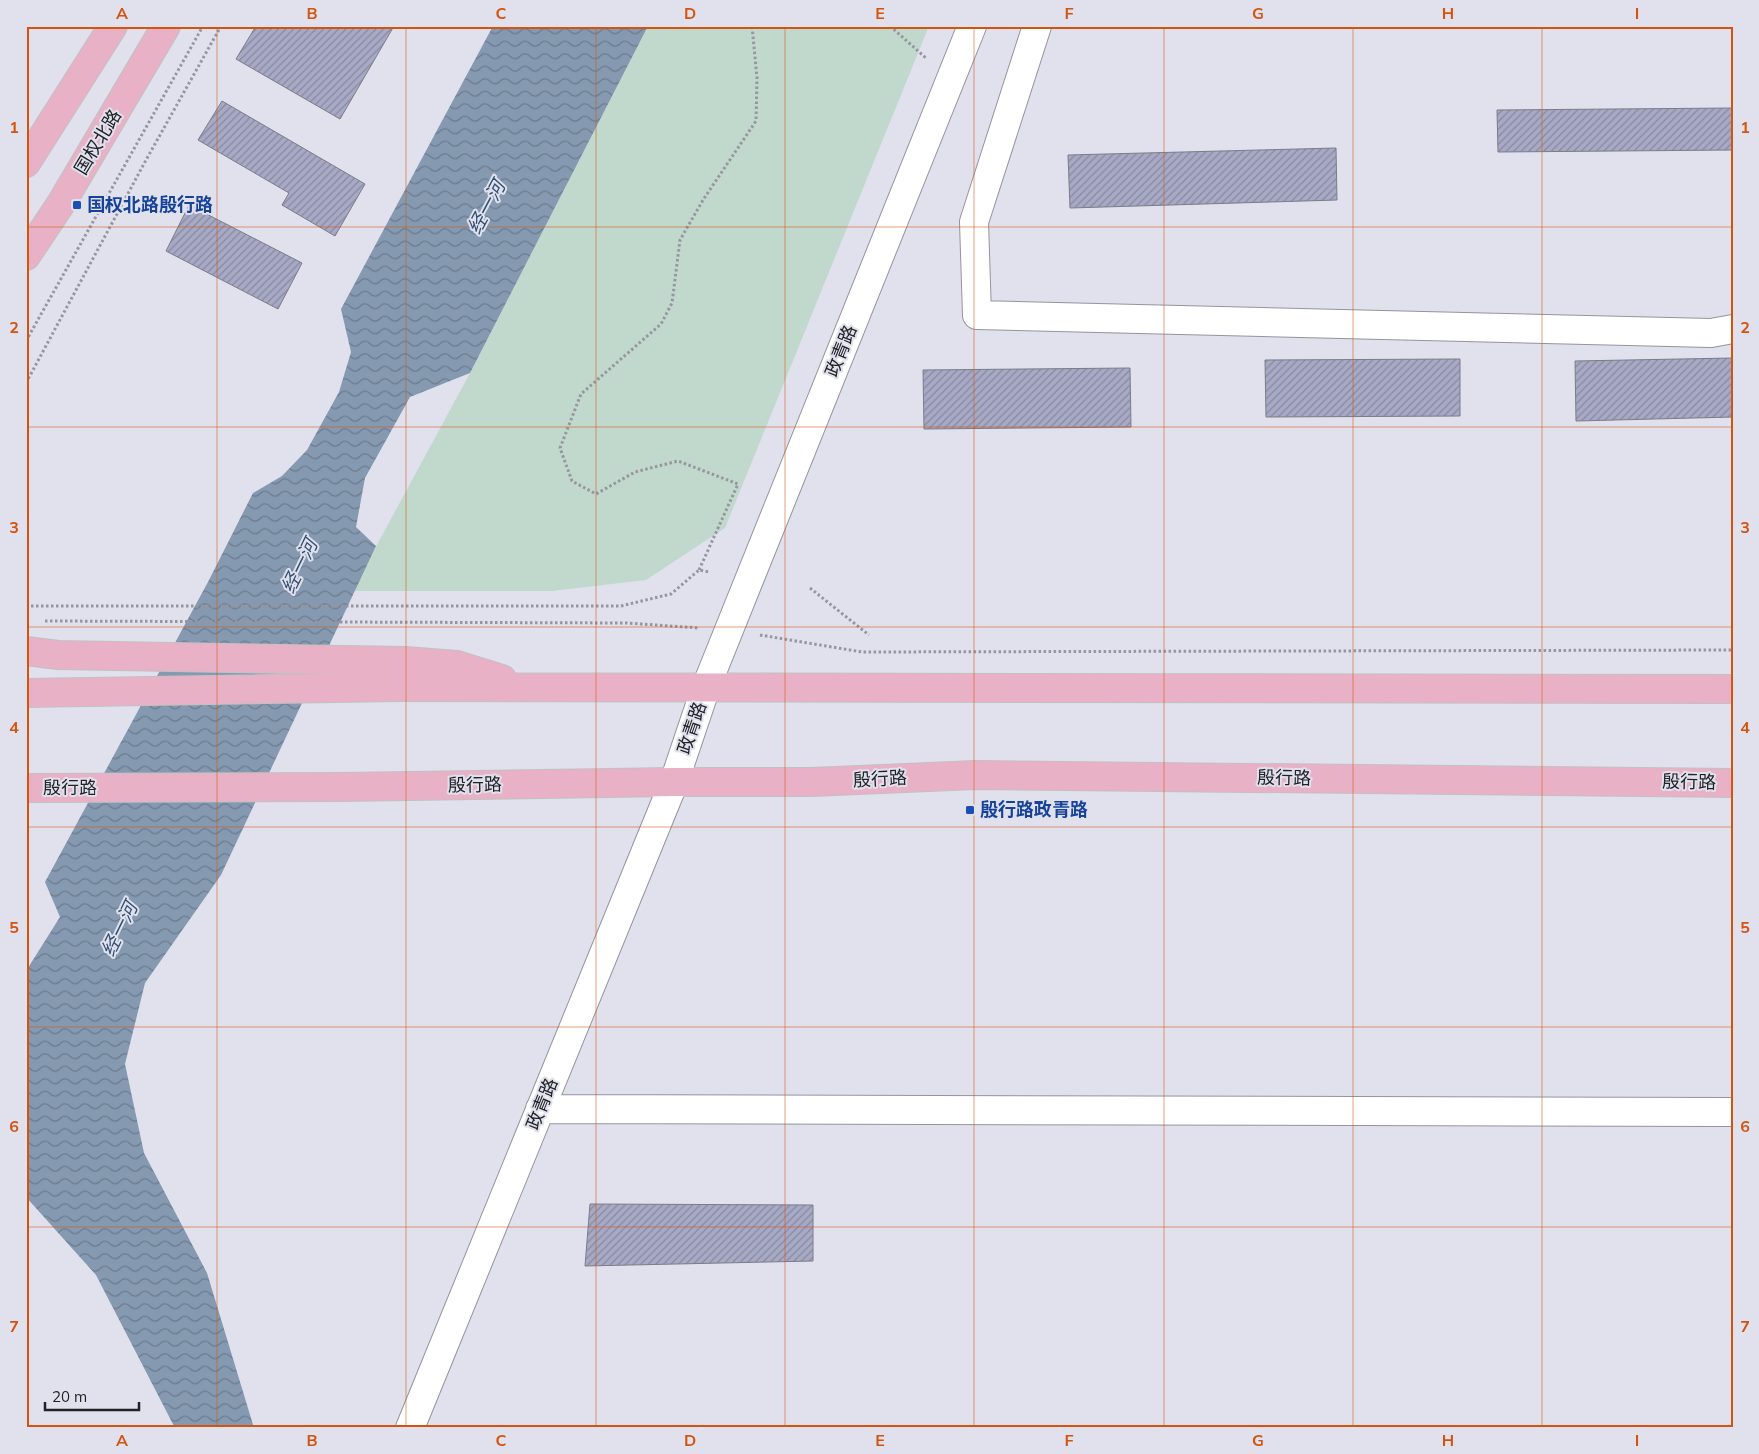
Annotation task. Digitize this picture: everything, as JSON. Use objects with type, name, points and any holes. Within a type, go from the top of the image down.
[{"type":"main road","points":[[26,163],[113,26]]},
{"type":"main road","name":"国权北路","points":[[26,256],[62,202],[166,26]]},
{"type":"main road","points":[[26,651],[58,655],[139,656],[402,674],[532,688],[1733,689]]},
{"type":"main road","points":[[26,693],[115,692],[402,674]]},
{"type":"main road","name":"殷行路","points":[[26,788],[812,782],[975,774],[1733,783]]},
{"type":"street","name":"政青路","points":[[410,1428],[674,782],[706,687],[972,26]]},
{"type":"street","points":[[1036,26],[974,222],[977,315],[1711,333],[1733,329]]},
{"type":"street","points":[[540,1109],[1733,1112]]},
{"type":"path","points":[[26,341],[203,26]]},
{"type":"path","points":[[26,383],[146,160],[222,26]]},
{"type":"path","points":[[26,606],[621,606],[671,594],[699,570],[738,484],[678,460],[635,472],[596,494],[572,481],[560,448],[581,394],[661,324],[672,302],[680,240],[703,200],[756,121],[757,78],[752,26]]},
{"type":"path","points":[[890,26],[950,79]]},
{"type":"path","points":[[699,570],[709,572]]},
{"type":"path","points":[[810,588],[868,635]]},
{"type":"path","points":[[36,621],[627,623],[729,630],[862,652],[1733,650]]},
{"type":"green space","points":[[648,26],[929,26],[725,528],[646,580],[552,591],[352,591],[470,373]]},
{"type":"water","name":"经一河","points":[[493,26],[648,26],[470,373],[410,397],[365,478],[356,527],[376,546],[221,875],[145,983],[125,1064],[144,1153],[207,1273],[254,1428],[175,1428],[96,1275],[26,1197],[26,971],[60,917],[45,882],[208,582],[253,493],[282,476],[307,450],[339,392],[351,352],[341,309]]},
{"type":"building","points":[[256,26],[394,26],[340,119],[236,59]]},
{"type":"building","points":[[222,101],[365,184],[335,236],[282,205],[289,193],[198,140]]},
{"type":"building","points":[[1733,108],[1733,150],[1498,152],[1497,110]]},
{"type":"building","points":[[1336,148],[1337,200],[1070,208],[1068,155]]},
{"type":"building","points":[[189,205],[302,263],[278,309],[166,251]]},
{"type":"building","points":[[1733,358],[1733,417],[1576,421],[1575,361]]},
{"type":"building","points":[[1460,359],[1460,416],[1266,417],[1265,360]]},
{"type":"building","points":[[1130,368],[1131,427],[924,429],[923,370]]},
{"type":"building","points":[[590,1204],[813,1205],[813,1261],[585,1266]]},
{"type":"place","name":"国权北路殷行路","points":[[77,205]]},
{"type":"place","name":"殷行路政青路","points":[[970,810]]}]
